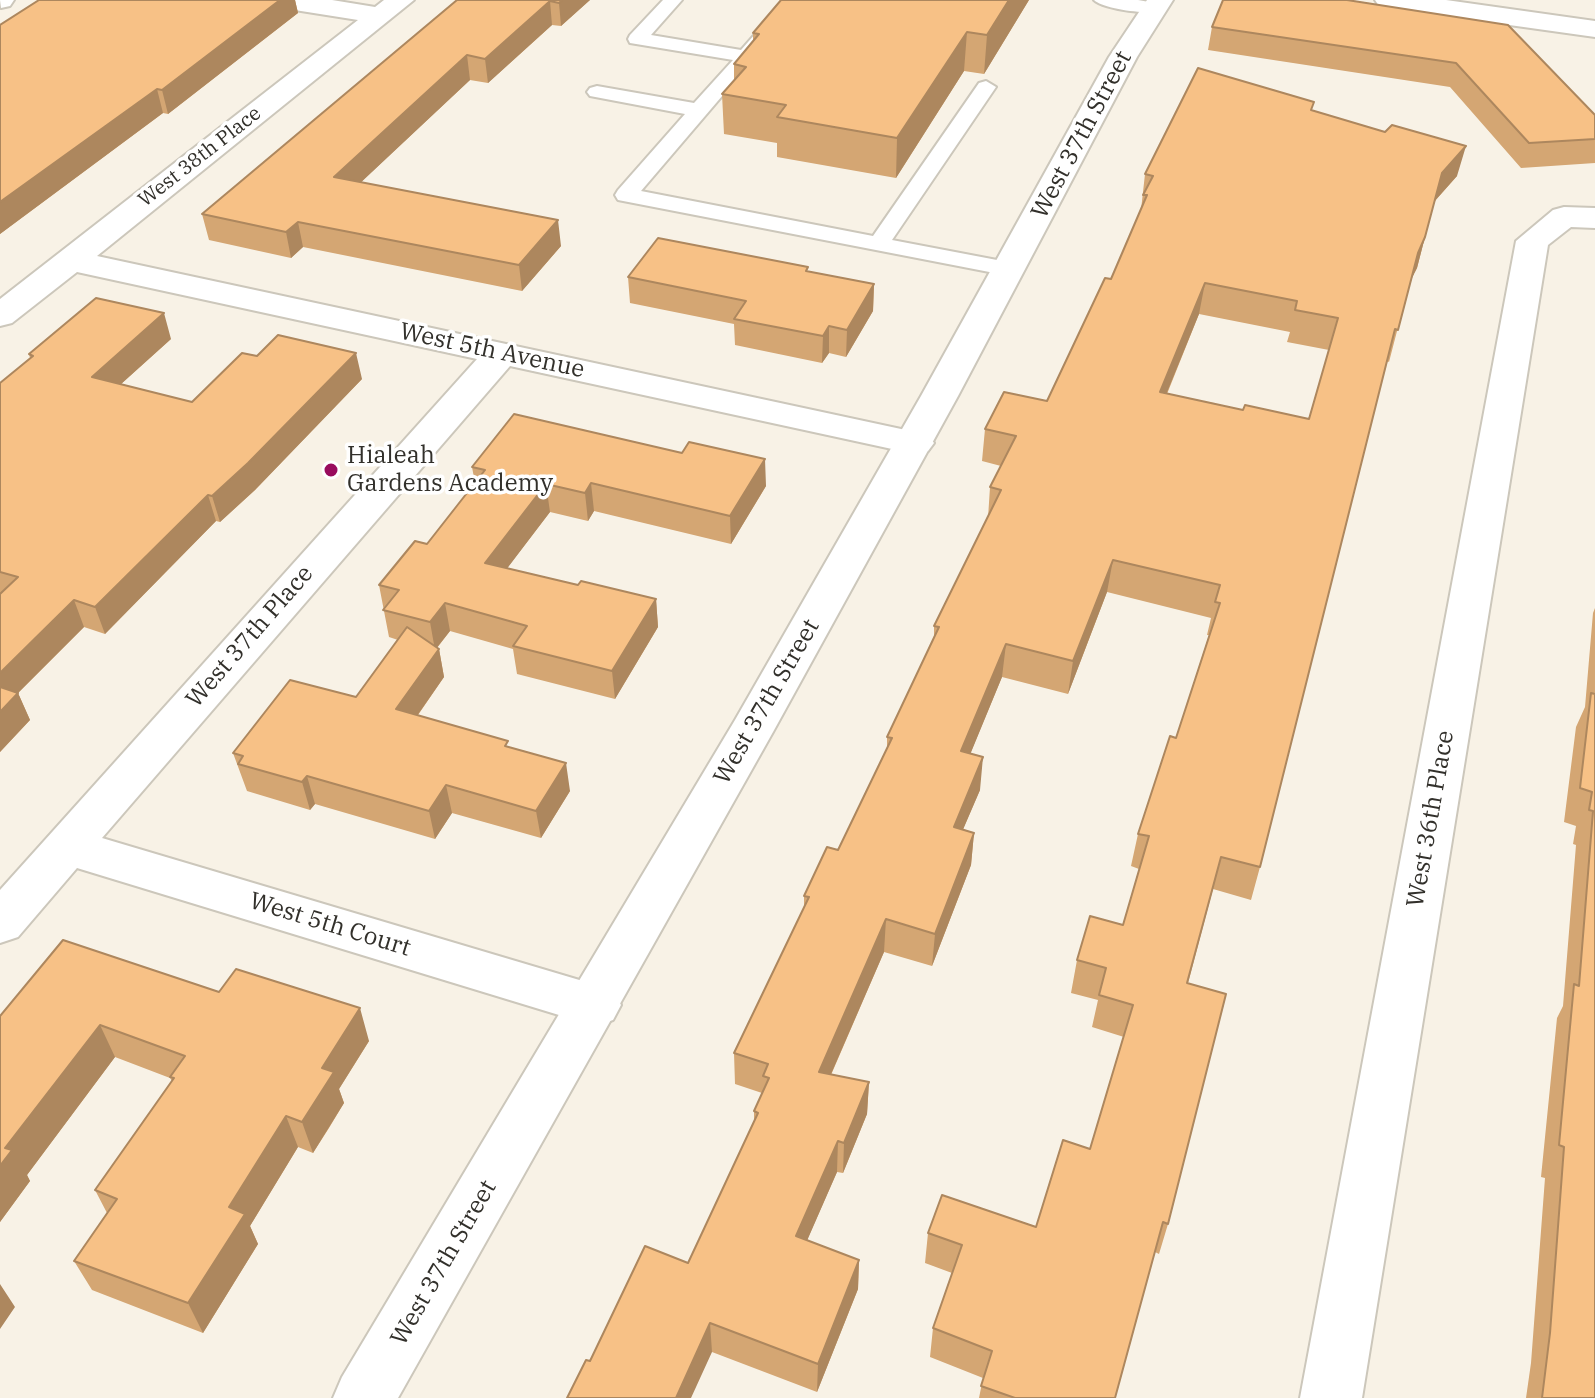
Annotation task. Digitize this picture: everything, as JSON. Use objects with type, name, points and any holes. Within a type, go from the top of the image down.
[{"type":"street","points":[[282,0],[391,8]]},
{"type":"street","points":[[1388,0],[1595,29]]},
{"type":"street","name":"West 37th Street","points":[[364,1398],[595,1005],[915,443],[1123,57],[1157,4]]},
{"type":"street","name":"West 38th Place","points":[[0,316],[391,8]]},
{"type":"street","name":"West 36th Place","points":[[1331,1398],[1532,241],[1564,217],[1595,218]]},
{"type":"street","name":"West 5th Avenue","points":[[69,260],[915,443]]},
{"type":"street","name":"West 37th Place","points":[[0,923],[502,353]]},
{"type":"street","name":"West 5th Court","points":[[66,846],[595,1005]]},
{"type":"lane","points":[[673,0],[637,39],[746,56]]},
{"type":"lane","points":[[795,0],[626,195],[1010,269]]},
{"type":"lane","points":[[1103,0],[1157,4]]},
{"type":"lane","points":[[878,244],[986,87]]},
{"type":"lane","points":[[597,92],[699,110]]},
{"type":"building","points":[[39,0],[280,0],[162,90],[157,89],[0,202],[0,25]]},
{"type":"building","points":[[457,0],[562,0],[559,3],[550,1],[485,59],[467,55],[334,177],[558,220],[519,265],[298,222],[286,232],[202,214]]},
{"type":"building","points":[[781,0],[1009,0],[987,35],[967,32],[897,138],[777,117],[786,105],[722,94],[746,67],[734,64],[759,34],[753,33]]},
{"type":"building","points":[[1223,0],[1347,0],[1508,25],[1595,115],[1595,139],[1529,143],[1456,63],[1212,27]]},
{"type":"building","points":[[1198,68],[1314,102],[1311,110],[1385,132],[1392,125],[1466,146],[1442,173],[1398,330],[1395,329],[1260,867],[1221,857],[1187,983],[1226,994],[1168,1224],[1163,1222],[1115,1398],[1015,1398],[981,1386],[992,1351],[933,1328],[962,1245],[928,1233],[942,1195],[1036,1227],[1063,1140],[1090,1149],[1133,1005],[1099,995],[1106,968],[1077,960],[1090,916],[1123,925],[1149,836],[1138,834],[1170,736],[1176,738],[1220,603],[1215,602],[1220,585],[1113,560],[1073,661],[1006,644],[961,751],[983,757],[954,827],[974,833],[935,934],[886,919],[819,1072],[869,1082],[844,1143],[838,1141],[796,1236],[859,1260],[818,1364],[710,1323],[676,1398],[567,1398],[586,1360],[590,1361],[645,1246],[688,1263],[758,1113],[754,1111],[769,1078],[763,1076],[768,1064],[734,1053],[809,897],[804,896],[827,847],[838,850],[892,738],[887,737],[939,627],[934,626],[1001,490],[990,487],[1016,436],[985,429],[1004,392],[1047,401],[1105,278],[1111,279],[1147,195],[1143,195],[1153,176],[1145,174]],"holes":[[[1205,283],[1297,301],[1295,310],[1338,318],[1309,419],[1245,405],[1243,410],[1160,392]]]},
{"type":"building","points":[[658,238],[808,267],[806,271],[874,284],[847,330],[829,326],[823,336],[734,319],[746,301],[628,277]]},
{"type":"building","points":[[96,298],[164,313],[92,377],[192,402],[242,353],[257,356],[278,335],[356,353],[248,463],[212,496],[208,495],[95,607],[74,600],[0,673],[0,594],[18,577],[0,572],[0,383],[33,356],[29,354]]},
{"type":"building","points":[[514,414],[682,453],[689,442],[765,459],[730,516],[591,483],[585,493],[546,484],[485,563],[656,599],[612,671],[513,646],[527,626],[445,603],[430,622],[383,610],[399,590],[379,585],[415,541],[427,544],[485,470],[472,467]]},
{"type":"building","points":[[407,627],[439,649],[396,709],[508,741],[505,746],[566,763],[536,811],[446,785],[429,811],[307,776],[302,782],[238,764],[243,756],[233,753],[290,680],[356,697]]},
{"type":"building","points":[[0,687],[18,693],[0,712]]},
{"type":"building","points":[[1591,693],[1595,694],[1595,1398],[1542,1398],[1564,1147],[1559,1145],[1574,984],[1579,986],[1593,811],[1589,810],[1592,792],[1580,788]]},
{"type":"building","points":[[63,940],[219,992],[236,969],[360,1008],[322,1068],[334,1072],[302,1122],[286,1116],[229,1207],[245,1214],[188,1303],[74,1261],[117,1199],[95,1190],[174,1078],[170,1077],[185,1056],[100,1025],[5,1148],[12,1150],[0,1166],[0,1016]]},
{"type":"place","name":"Hialeah Gardens Academy","points":[[331,470]]}]
